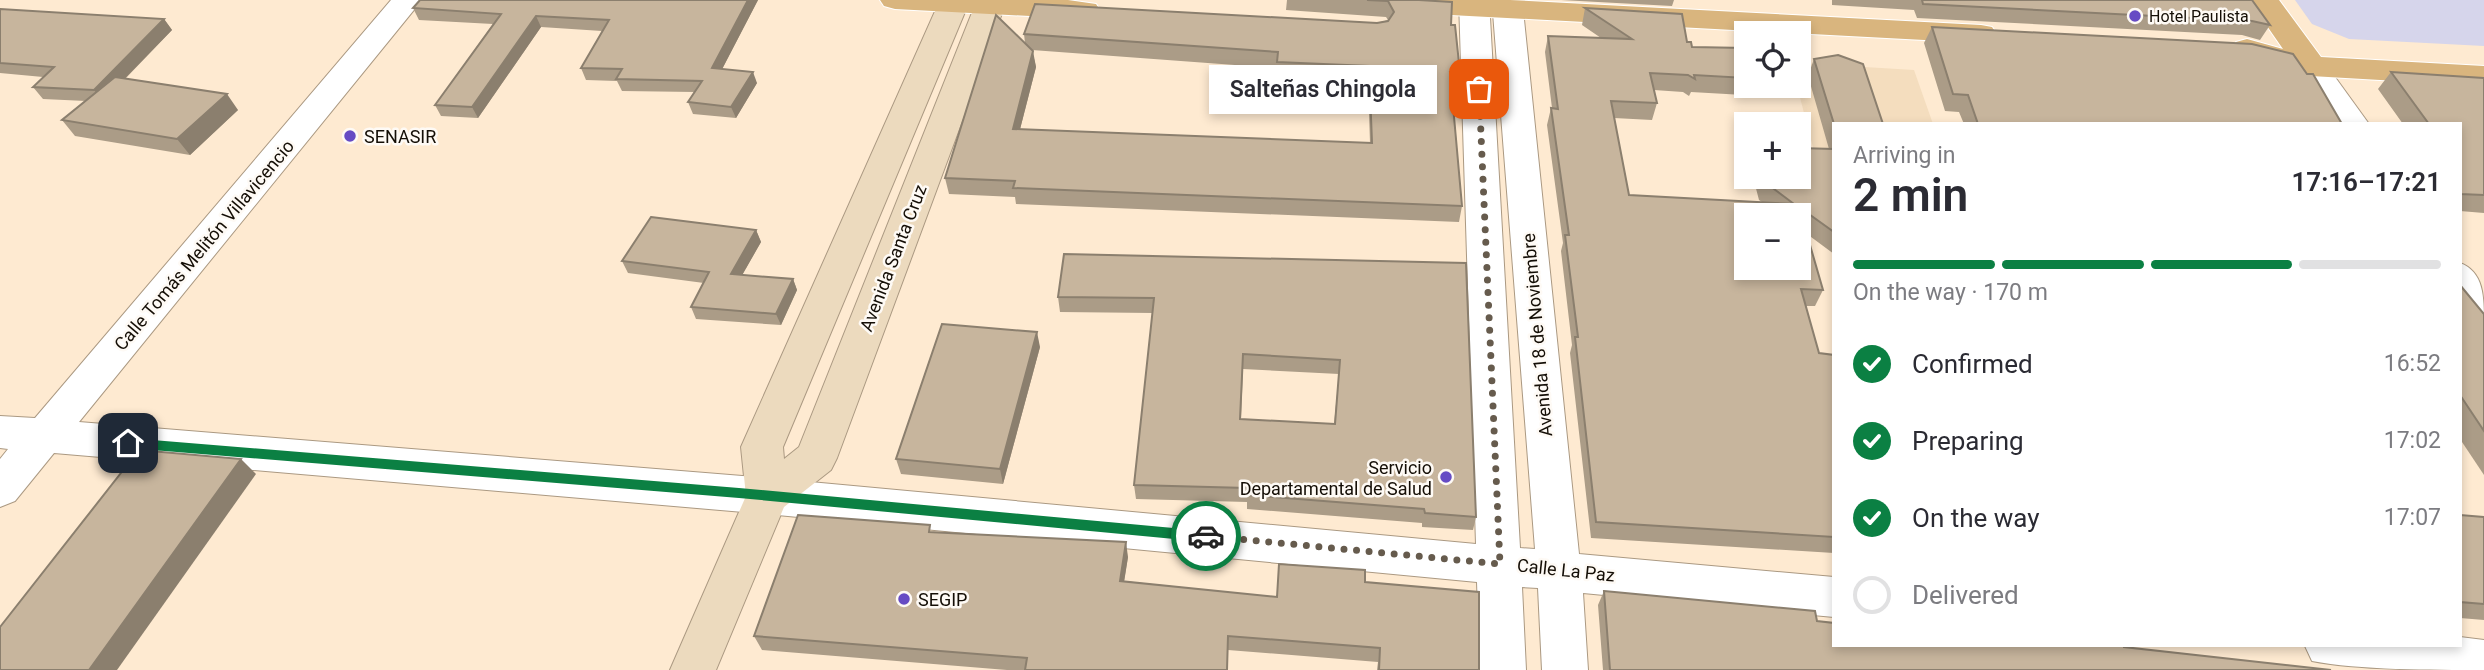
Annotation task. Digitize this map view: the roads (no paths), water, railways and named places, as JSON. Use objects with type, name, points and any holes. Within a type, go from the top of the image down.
[{"type":"main road","points":[[895,0],[992,2],[1116,12]]},
{"type":"main road","points":[[2264,0],[2311,66]]},
{"type":"main road","name":"Avenida Santa Cruz","points":[[693,670],[767,496],[762,447],[954,1]]},
{"type":"main road","name":"Avenida Santa Cruz","points":[[767,496],[816,458],[992,2]]},
{"type":"main road","points":[[1330,12],[1491,14],[1734,30]]},
{"type":"main road","points":[[1491,14],[1734,45]]},
{"type":"main road","points":[[1811,35],[1998,48],[1811,50]]},
{"type":"main road","points":[[2214,46],[2242,48],[2311,66],[2484,76]]},
{"type":"main road","points":[[2233,73],[2260,75],[2311,66]]},
{"type":"street","name":"Calle Tomás Melitón Villavicencio","points":[[0,489],[407,0]]},
{"type":"street","points":[[1491,14],[1503,670]]},
{"type":"street","name":"Avenida 18 de Noviembre","points":[[1491,14],[1559,570],[1565,670]]},
{"type":"street","points":[[2311,66],[2352,122]]},
{"type":"street","points":[[2462,279],[2484,309]]},
{"type":"street","name":"Calle La Paz","points":[[0,432],[767,496],[1832,597]]},
{"type":"street","points":[[2338,647],[2484,661]]},
{"type":"place","name":"Hotel Paulista","points":[[2135,16]]},
{"type":"place","name":"Salteñas Chingola","points":[[1479,89]]},
{"type":"place","name":"SENASIR","points":[[350,136]]},
{"type":"place","name":"Servicio Departamental de Salud","points":[[1446,477]]},
{"type":"place","name":"SEGIP","points":[[904,599]]}]
